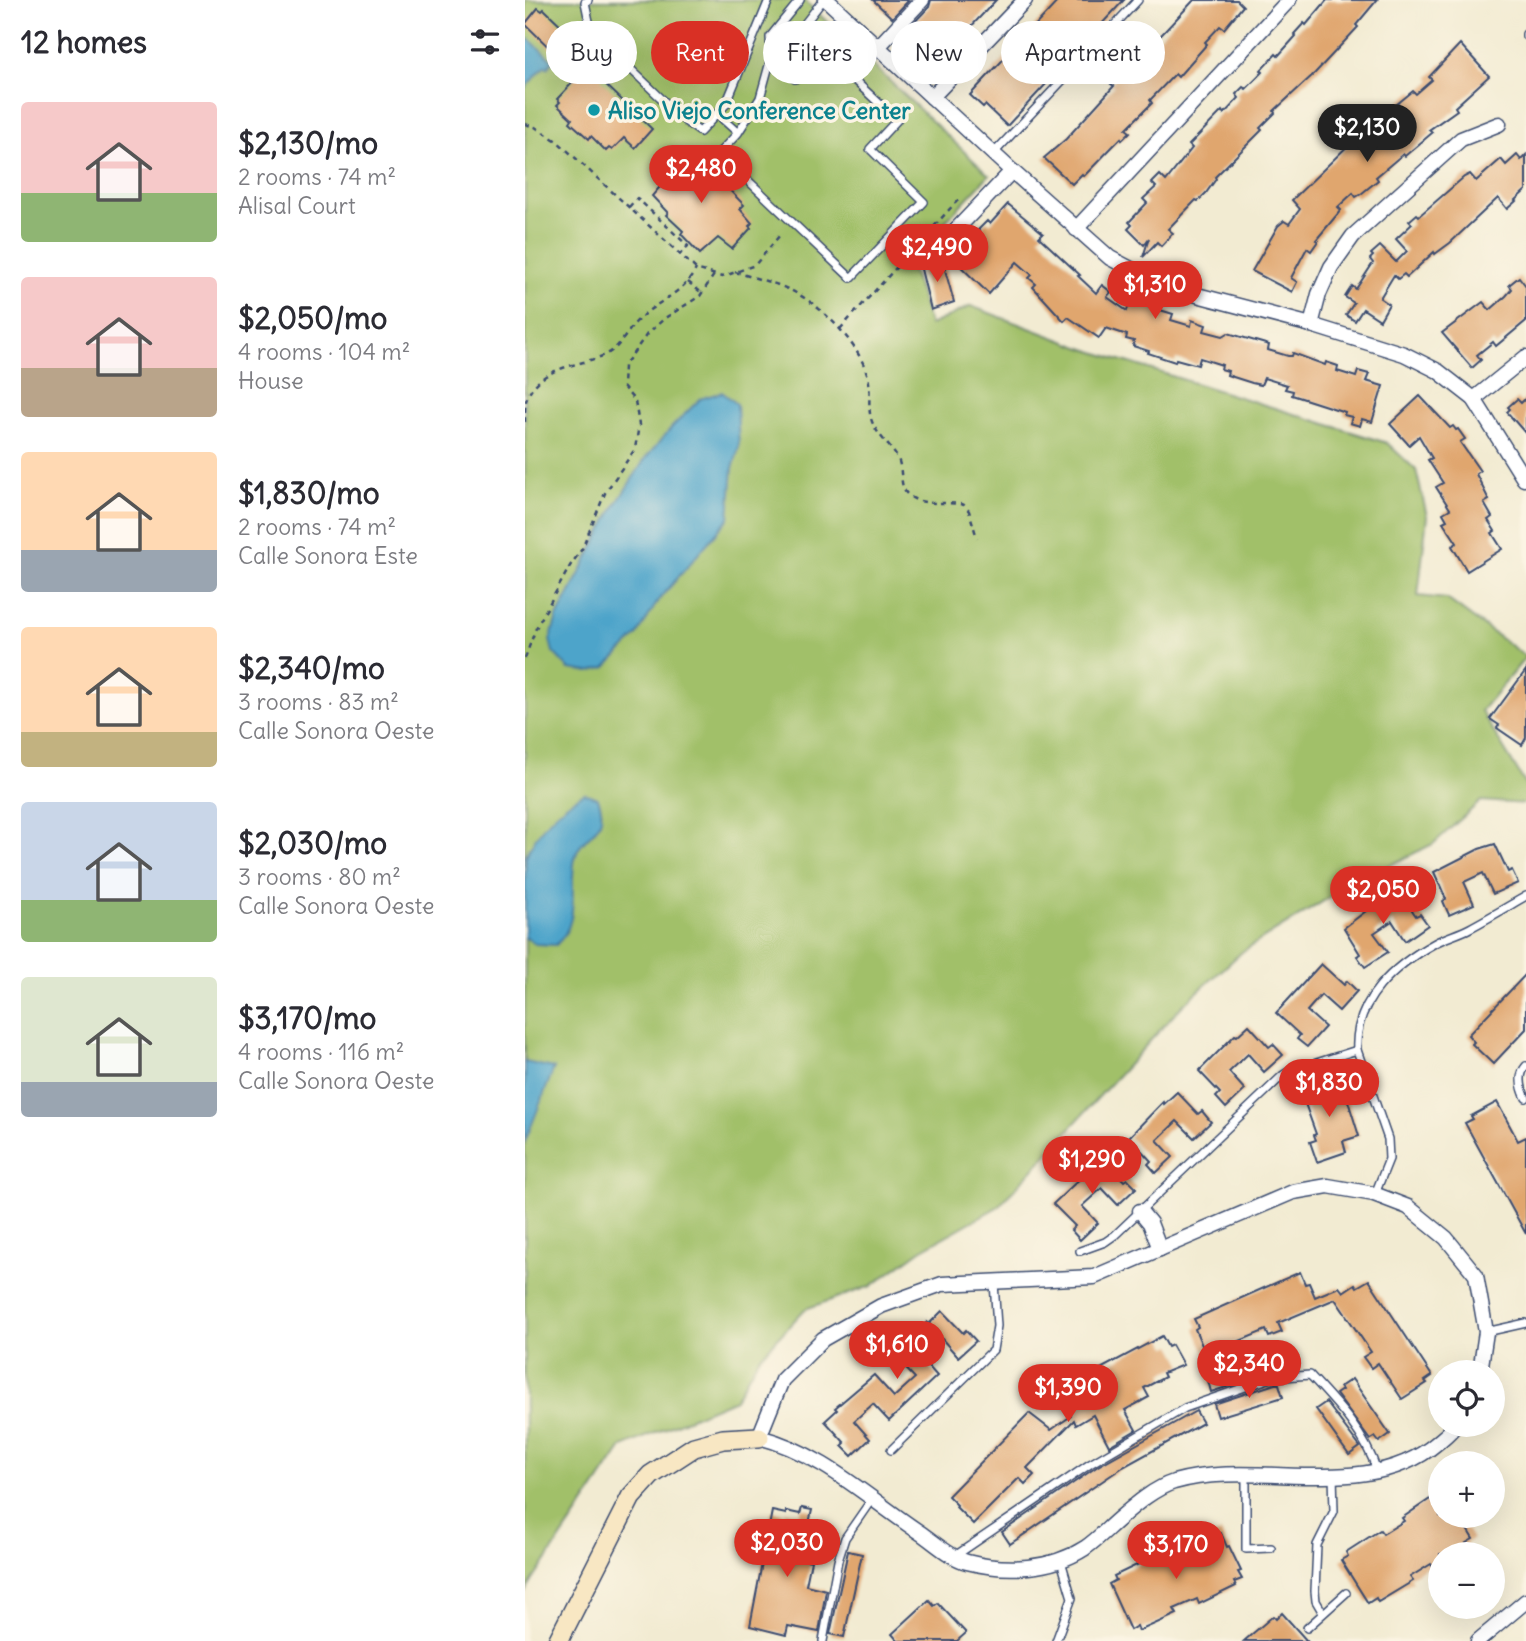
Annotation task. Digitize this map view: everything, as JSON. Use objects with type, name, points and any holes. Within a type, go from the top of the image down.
[{"type":"street","points":[[825,0],[848,21]]},
{"type":"street","points":[[922,0],[877,47],[1110,258],[1148,278],[1197,295],[1311,325],[1404,354],[1438,371],[1474,399],[1524,479]]},
{"type":"street","points":[[932,97],[1025,0]]},
{"type":"street","points":[[1076,229],[1289,0]]},
{"type":"street","points":[[1311,325],[1319,294],[1331,267],[1353,236],[1461,139],[1499,124]]},
{"type":"street","points":[[950,236],[1012,171]]},
{"type":"street","points":[[1474,399],[1526,357]]},
{"type":"street","points":[[759,1437],[782,1380],[823,1339],[881,1306],[942,1284],[1094,1277],[1293,1192],[1328,1186],[1374,1194],[1408,1208],[1446,1238],[1476,1275],[1486,1332],[1482,1360]]},
{"type":"street","points":[[1140,1211],[1150,1223],[1160,1249]]},
{"type":"street","points":[[558,1641],[631,1497],[651,1475],[694,1447],[723,1439],[759,1437],[780,1442],[822,1462],[964,1562],[1008,1568],[1061,1561],[1086,1547],[1138,1502],[1173,1482],[1220,1475],[1333,1475],[1377,1472],[1424,1454],[1442,1437]]},
{"type":"street","points":[[1478,1641],[1526,1601]]},
{"type":"lane","points":[[587,1],[591,31],[686,122],[700,132],[726,104],[769,0]]},
{"type":"lane","points":[[783,21],[800,0]]},
{"type":"lane","points":[[808,21],[825,0]]},
{"type":"lane","points":[[994,153],[1138,0]]},
{"type":"lane","points":[[763,84],[759,99],[738,134],[719,153],[851,278],[923,202],[870,149],[897,120],[858,84]]},
{"type":"lane","points":[[717,114],[738,134]]},
{"type":"lane","points":[[1374,1194],[1389,1159],[1388,1139],[1357,1050],[1359,1019],[1379,986],[1398,966],[1526,896]]},
{"type":"lane","points":[[1080,1251],[1105,1242],[1282,1076],[1357,1050]]},
{"type":"lane","points":[[1526,1066],[1523,1069],[1521,1087],[1526,1098]]},
{"type":"lane","points":[[891,1450],[993,1350],[997,1326],[994,1283]]},
{"type":"lane","points":[[1486,1332],[1510,1329],[1526,1323]]},
{"type":"lane","points":[[955,1556],[1090,1464],[1185,1408],[1271,1378],[1310,1375],[1347,1416],[1372,1457],[1377,1472]]},
{"type":"lane","points":[[1246,1475],[1246,1549],[1271,1548]]},
{"type":"lane","points":[[1323,1613],[1316,1601],[1315,1591],[1317,1545],[1333,1510],[1333,1475]]},
{"type":"lane","points":[[823,1641],[838,1560],[845,1538],[872,1499]]},
{"type":"lane","points":[[1056,1641],[1072,1598],[1061,1561]]},
{"type":"lane","points":[[1307,1628],[1346,1593]]},
{"type":"path","points":[[525,124],[557,141],[696,269],[722,277],[755,265],[780,235]]},
{"type":"path","points":[[629,207],[637,198],[688,246],[679,256]]},
{"type":"path","points":[[839,329],[958,200]]},
{"type":"path","points":[[525,422],[526,401],[536,384],[560,367],[610,353],[648,310],[688,282],[696,269]]},
{"type":"path","points":[[735,272],[795,292],[851,341],[861,356],[868,379],[869,415],[874,427],[897,457],[907,494],[919,501],[964,505],[969,510],[977,538]]},
{"type":"path","points":[[525,658],[536,628],[582,549],[604,493],[635,449],[639,425],[635,401],[624,387],[624,366],[647,334],[702,293],[714,275]]},
{"type":"path","points":[[688,282],[702,293]]},
{"type":"green space","points":[[525,0],[804,0],[826,21],[763,21],[763,84],[877,84],[877,69],[989,175],[909,260],[930,325],[971,306],[1085,349],[1387,443],[1416,470],[1427,516],[1418,596],[1447,599],[1526,657],[1481,711],[1526,785],[1526,804],[1481,801],[1433,844],[1348,886],[1243,951],[1182,1006],[999,1206],[921,1250],[871,1286],[805,1309],[758,1359],[735,1399],[622,1447],[525,1592]]},
{"type":"water","points":[[529,39],[546,55],[546,67],[525,88],[525,43]]},
{"type":"water","points":[[722,392],[737,404],[739,447],[733,468],[729,518],[658,601],[637,636],[605,668],[589,672],[569,669],[553,652],[550,640],[557,617],[615,506],[645,459],[672,427],[700,399]]},
{"type":"water","points":[[584,793],[598,798],[601,818],[575,858],[573,904],[569,925],[556,945],[535,944],[525,937],[526,856],[550,820]]},
{"type":"water","points":[[525,1062],[554,1068],[525,1142]]},
{"type":"building","points":[[873,0],[909,0],[892,18]]},
{"type":"building","points":[[931,0],[996,0],[976,21],[916,21],[929,7]]},
{"type":"building","points":[[1059,0],[1124,0],[1104,21],[1039,21]]},
{"type":"building","points":[[1194,0],[1237,0],[1243,6],[1224,29],[1220,26],[1205,42],[1207,44],[1178,77],[1175,74],[1150,100],[1152,103],[1126,129],[1130,132],[1072,184],[1044,158],[1066,139],[1114,86],[1111,84],[1165,84],[1165,31]]},
{"type":"building","points":[[1327,0],[1377,0],[1356,25],[1358,27],[1315,73],[1274,111],[1260,128],[1262,130],[1215,177],[1206,193],[1168,229],[1173,233],[1161,246],[1157,242],[1143,257],[1149,238],[1144,245],[1128,229],[1132,225],[1129,222],[1147,203],[1143,199],[1156,187],[1152,183],[1160,175],[1166,181],[1192,148],[1189,145],[1222,111],[1224,114],[1239,98],[1236,94],[1243,87],[1246,89],[1263,72],[1261,70],[1276,54],[1278,56],[1296,36],[1294,34],[1304,23],[1306,25]]},
{"type":"building","name":"Aliso Viejo Conference Center","points":[[538,8],[542,11],[544,9],[556,21],[546,21],[546,45],[525,24]]},
{"type":"building","points":[[1460,44],[1489,76],[1455,107],[1457,110],[1429,130],[1432,133],[1376,177],[1378,180],[1356,197],[1353,193],[1338,207],[1341,210],[1316,240],[1318,241],[1311,251],[1307,248],[1291,278],[1297,282],[1292,292],[1252,271],[1278,226],[1284,221],[1289,224],[1300,209],[1292,200],[1362,132],[1365,136],[1377,124],[1380,127],[1395,114],[1391,109],[1413,91],[1416,94],[1432,80],[1429,77]]},
{"type":"building","points":[[1001,62],[1001,84],[1046,84],[1007,126],[970,95],[980,84],[987,84],[987,77]]},
{"type":"building","name":"Aliso Viejo Conference Center","points":[[571,84],[605,84],[652,129],[635,148],[624,138],[612,150],[609,148],[606,151],[591,136],[589,139],[570,122],[572,119],[557,105],[560,102],[557,99]]},
{"type":"building","points":[[682,155],[686,159],[689,156],[714,180],[717,177],[744,205],[740,209],[752,223],[749,226],[751,228],[732,249],[718,238],[700,254],[652,196],[665,181],[656,173],[667,161],[672,166]]},
{"type":"building","points":[[1517,155],[1521,160],[1526,155],[1526,190],[1516,201],[1507,209],[1498,198],[1450,243],[1435,254],[1434,252],[1407,277],[1404,274],[1398,279],[1394,275],[1380,298],[1389,304],[1380,320],[1363,309],[1355,321],[1346,315],[1354,303],[1345,297],[1352,286],[1356,289],[1373,263],[1371,254],[1380,246],[1396,262],[1407,251],[1396,239],[1412,224],[1409,221],[1417,214],[1419,216],[1464,177],[1470,174],[1476,181],[1501,159],[1506,165]]},
{"type":"building","points":[[1008,204],[1043,233],[1039,237],[1096,293],[1102,285],[1111,292],[1107,297],[1127,311],[1129,304],[1133,305],[1134,302],[1173,314],[1171,320],[1191,326],[1192,320],[1206,325],[1204,331],[1223,336],[1228,333],[1269,345],[1268,350],[1288,356],[1293,353],[1325,365],[1326,362],[1338,366],[1337,371],[1356,377],[1358,371],[1369,374],[1366,381],[1383,386],[1372,422],[1362,419],[1360,426],[1350,423],[1352,417],[1344,415],[1345,412],[1292,395],[1293,391],[1285,389],[1287,385],[1264,378],[1261,385],[1252,383],[1227,375],[1228,371],[1221,369],[1222,365],[1200,358],[1198,365],[1176,359],[1175,362],[1148,353],[1149,351],[1133,346],[1134,341],[1126,339],[1127,335],[1106,328],[1099,338],[1068,317],[1064,321],[1033,287],[1036,284],[1029,278],[1032,275],[1017,262],[989,294],[953,259],[980,232],[978,230],[987,221],[990,224]]},
{"type":"building","points":[[942,259],[954,302],[931,310],[920,265]]},
{"type":"building","points":[[1519,277],[1526,286],[1526,321],[1496,346],[1493,342],[1477,355],[1481,360],[1472,368],[1442,333],[1483,302],[1490,310],[1506,296],[1512,289],[1509,285]]},
{"type":"building","points":[[1420,396],[1450,428],[1453,426],[1458,429],[1465,439],[1460,442],[1480,471],[1476,474],[1489,500],[1484,503],[1492,517],[1488,520],[1502,549],[1467,571],[1452,546],[1457,543],[1443,522],[1447,520],[1443,513],[1450,509],[1436,487],[1443,483],[1428,460],[1432,458],[1419,436],[1409,445],[1390,424]]},
{"type":"building","points":[[1526,398],[1526,434],[1507,412],[1510,409],[1508,407],[1517,399],[1521,403]]},
{"type":"building","points":[[1526,670],[1526,738],[1522,745],[1497,728],[1499,725],[1490,719]]},
{"type":"building","points":[[1495,844],[1508,872],[1512,870],[1518,883],[1493,894],[1483,873],[1464,882],[1474,904],[1449,915],[1443,901],[1446,899],[1434,872],[1479,849]]},
{"type":"building","points":[[1399,891],[1416,916],[1420,914],[1428,925],[1405,941],[1392,921],[1374,933],[1388,952],[1365,967],[1344,928],[1383,898],[1384,901]]},
{"type":"building","points":[[1321,964],[1344,985],[1347,981],[1357,991],[1339,1011],[1321,995],[1307,1011],[1325,1027],[1307,1047],[1297,1039],[1300,1035],[1276,1013]]},
{"type":"building","points":[[1526,974],[1526,1029],[1493,1064],[1472,1044],[1474,1042],[1468,1035]]},
{"type":"building","points":[[1249,1025],[1269,1047],[1273,1044],[1283,1055],[1264,1072],[1248,1054],[1229,1072],[1245,1090],[1226,1108],[1216,1097],[1220,1093],[1199,1071],[1235,1035]]},
{"type":"building","points":[[1324,1079],[1327,1090],[1343,1085],[1359,1136],[1343,1141],[1346,1152],[1317,1162],[1310,1142],[1316,1140],[1316,1134],[1299,1087]]},
{"type":"building","points":[[1177,1092],[1198,1114],[1202,1111],[1211,1122],[1194,1138],[1177,1121],[1157,1140],[1173,1157],[1156,1173],[1148,1164],[1151,1161],[1129,1137],[1163,1102],[1164,1104]]},
{"type":"building","points":[[1497,1102],[1518,1141],[1526,1137],[1526,1234],[1465,1123],[1473,1119],[1471,1116]]},
{"type":"building","points":[[1102,1158],[1124,1181],[1127,1179],[1136,1188],[1118,1205],[1102,1188],[1082,1206],[1098,1223],[1080,1240],[1071,1230],[1075,1226],[1053,1204]]},
{"type":"building","points":[[1300,1272],[1315,1297],[1339,1287],[1343,1292],[1355,1284],[1357,1287],[1369,1280],[1428,1370],[1428,1379],[1425,1381],[1427,1383],[1402,1399],[1378,1363],[1371,1368],[1363,1357],[1371,1352],[1335,1299],[1278,1323],[1282,1332],[1269,1337],[1266,1330],[1206,1355],[1195,1329],[1198,1327],[1194,1319]]},
{"type":"building","points":[[942,1311],[963,1333],[966,1330],[976,1341],[958,1357],[942,1339],[921,1358],[937,1376],[889,1421],[873,1404],[854,1421],[870,1439],[852,1456],[842,1446],[845,1443],[825,1421],[837,1410],[835,1408],[874,1375],[894,1397],[915,1378],[894,1356],[927,1322],[929,1324]]},
{"type":"building","points":[[1162,1336],[1168,1347],[1172,1345],[1183,1365],[1163,1373],[1165,1377],[1144,1388],[1149,1397],[1125,1410],[1136,1430],[1109,1446],[1093,1415],[1076,1425],[1074,1420],[1027,1468],[1034,1475],[1025,1484],[1019,1478],[973,1524],[956,1507],[948,1496],[1029,1413],[1051,1430],[1071,1416],[1064,1404],[1067,1402],[1061,1390]]},
{"type":"building","points":[[1267,1355],[1272,1372],[1211,1392],[1206,1373]]},
{"type":"building","points":[[1352,1379],[1390,1434],[1379,1442],[1375,1437],[1370,1440],[1336,1394],[1342,1390],[1340,1387]]},
{"type":"building","points":[[1279,1384],[1283,1397],[1218,1417],[1214,1404]]},
{"type":"building","points":[[1326,1402],[1360,1447],[1349,1455],[1316,1409]]},
{"type":"building","points":[[1196,1411],[1203,1423],[1123,1467],[1010,1544],[1002,1532],[1098,1466]]},
{"type":"building","points":[[1428,1500],[1428,1528],[1466,1528],[1473,1539],[1468,1542],[1428,1542],[1428,1566],[1410,1577],[1413,1581],[1378,1602],[1376,1598],[1368,1603],[1341,1560],[1348,1556],[1346,1552],[1380,1530],[1383,1534],[1404,1521],[1402,1518]]},
{"type":"building","points":[[802,1508],[812,1510],[801,1559],[811,1561],[806,1585],[826,1590],[819,1632],[788,1626],[786,1635],[750,1626],[772,1511],[800,1514]]},
{"type":"building","points":[[1210,1532],[1212,1537],[1221,1533],[1241,1571],[1238,1572],[1242,1579],[1234,1582],[1236,1586],[1199,1604],[1197,1599],[1174,1609],[1177,1614],[1139,1631],[1137,1626],[1130,1630],[1109,1584],[1116,1580],[1114,1576],[1151,1558],[1154,1563],[1176,1553],[1174,1548]]},
{"type":"building","points":[[848,1551],[862,1554],[844,1637],[830,1634]]},
{"type":"building","points":[[929,1600],[934,1606],[938,1603],[966,1633],[957,1641],[898,1641],[892,1634]]},
{"type":"building","points":[[1282,1613],[1307,1641],[1244,1641],[1273,1616],[1276,1619]]},
{"type":"place","name":"Aliso Viejo Conference Center","points":[[594,110]]}]
